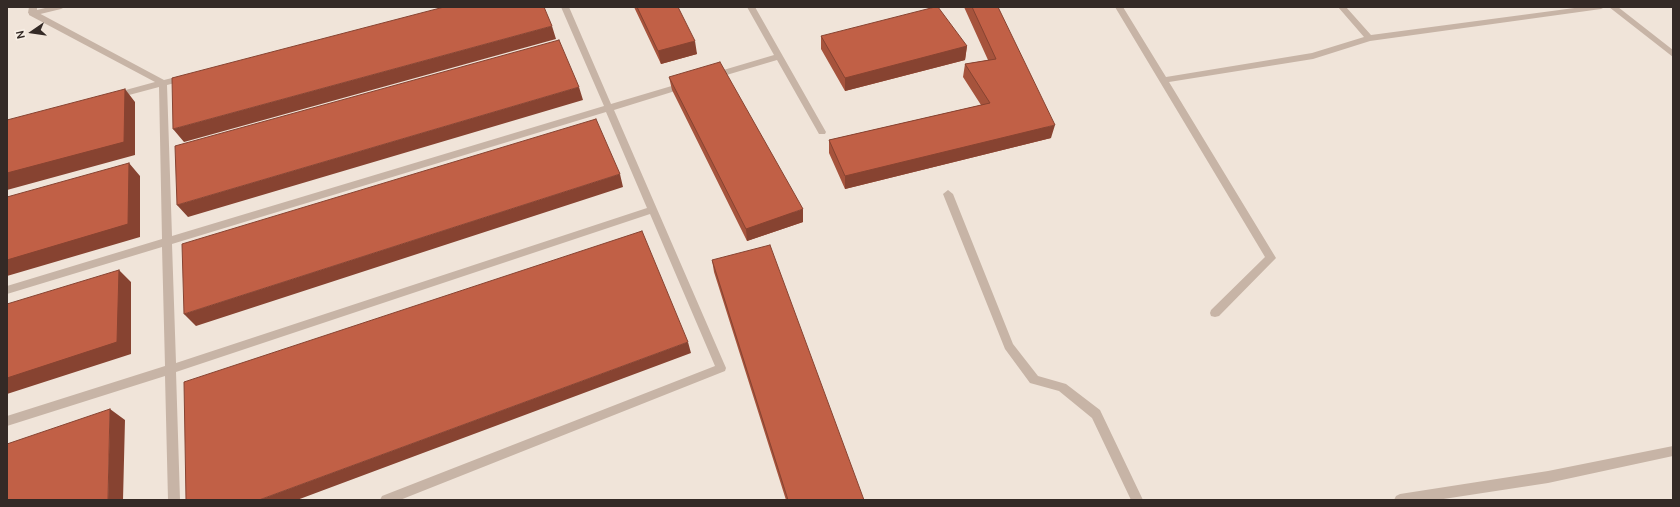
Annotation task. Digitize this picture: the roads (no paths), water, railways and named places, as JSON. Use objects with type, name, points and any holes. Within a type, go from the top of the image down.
[{"type":"street","points":[[33,10],[61,7]]},
{"type":"street","points":[[386,500],[721,368],[565,7]]},
{"type":"street","points":[[751,7],[822,132]]},
{"type":"street","points":[[1118,7],[1164,80],[1271,258],[1215,313]]},
{"type":"street","points":[[1342,7],[1369,38]]},
{"type":"street","points":[[1164,80],[1313,56],[1369,38],[1580,8],[1601,7]]},
{"type":"street","points":[[1613,7],[1673,54]]},
{"type":"street","points":[[33,10],[163,83]]},
{"type":"street","points":[[705,79],[779,56]]},
{"type":"street","points":[[104,98],[194,75]]},
{"type":"street","points":[[163,83],[174,500]]},
{"type":"street","points":[[7,290],[690,83]]},
{"type":"street","points":[[948,194],[1009,346],[1034,380],[1062,387],[1096,414],[1136,500]]},
{"type":"street","points":[[7,421],[171,369],[652,210]]},
{"type":"street","points":[[1400,500],[1548,477],[1673,451]]}]
